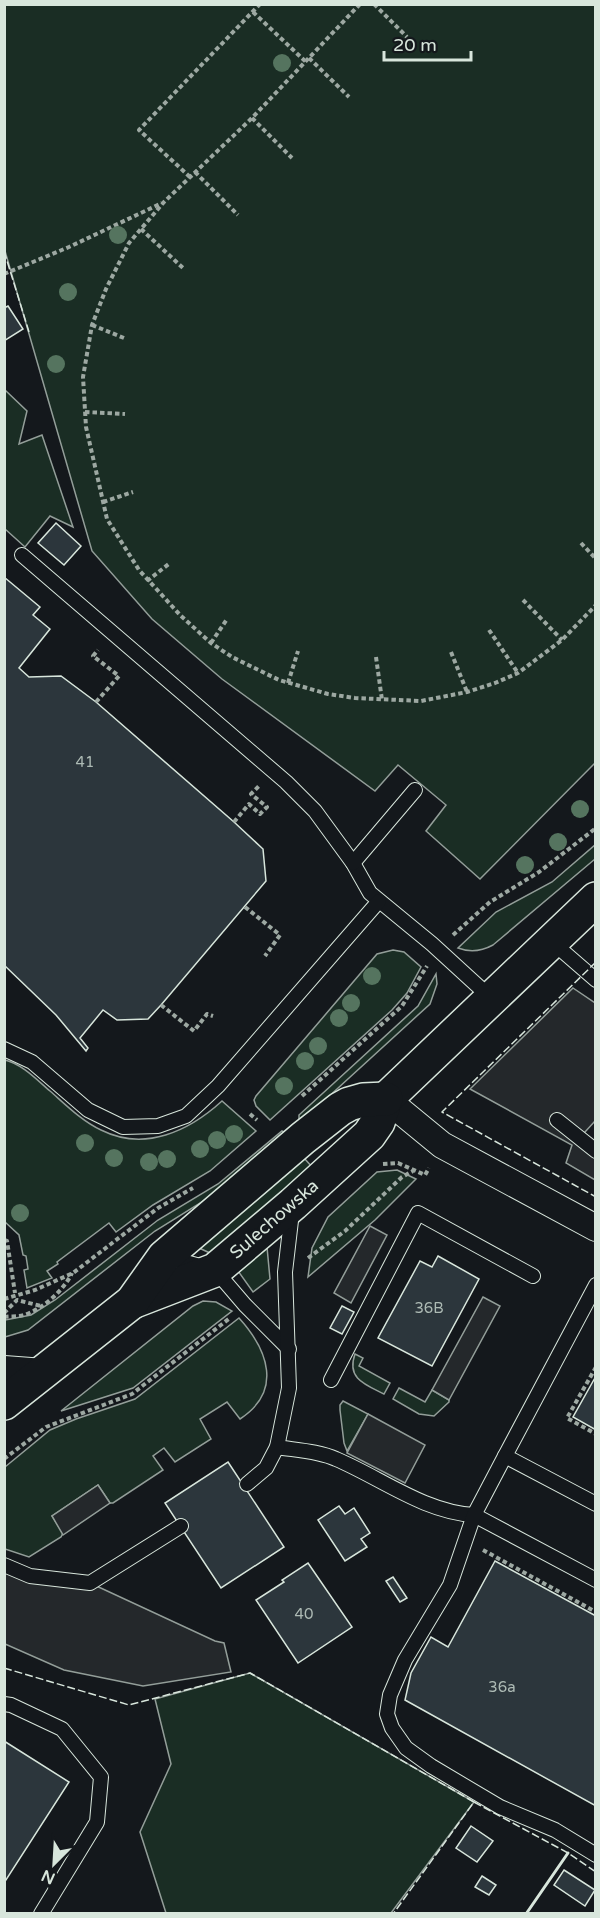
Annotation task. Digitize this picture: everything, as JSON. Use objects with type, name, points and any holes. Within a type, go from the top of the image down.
[{"type":"street","name":"Sulechowska","points":[[132,1302],[215,1270],[293,1204],[369,1135],[378,1122],[386,1099],[435,1055],[491,998],[596,899]]},
{"type":"street","name":"Sulechowska","points":[[4,1403],[132,1302],[164,1257],[303,1138],[340,1109],[363,1100],[386,1099]]},
{"type":"street","points":[[386,1099],[442,1145],[596,1228]]},
{"type":"street","points":[[4,1369],[44,1372]]},
{"type":"lane","points":[[22,555],[286,782],[315,811],[353,863],[370,893],[491,998]]},
{"type":"lane","points":[[353,863],[415,790]]},
{"type":"lane","points":[[4,1049],[32,1062],[88,1110],[123,1127],[158,1126],[186,1116],[218,1086],[379,901]]},
{"type":"lane","points":[[551,941],[596,980]]},
{"type":"lane","points":[[557,1120],[596,1151]]},
{"type":"lane","points":[[247,1484],[266,1468],[277,1447],[289,1388],[285,1272],[293,1204]]},
{"type":"lane","points":[[331,1380],[418,1213],[533,1276]]},
{"type":"lane","points":[[164,1257],[215,1270],[289,1349]]},
{"type":"lane","points":[[595,1289],[474,1515],[467,1541],[450,1585],[405,1660],[390,1695],[387,1714],[392,1728],[406,1748],[431,1766],[500,1807],[555,1830],[596,1855]]},
{"type":"lane","points":[[277,1447],[334,1457],[412,1498],[463,1514],[474,1515],[596,1580]]},
{"type":"lane","points":[[505,1456],[596,1504]]},
{"type":"lane","points":[[4,1565],[30,1576],[90,1583],[182,1526]]},
{"type":"lane","points":[[4,1704],[11,1705],[62,1729],[101,1778],[98,1822],[41,1914]]},
{"type":"path","points":[[190,177],[139,130],[260,4]]},
{"type":"path","points":[[360,4],[252,118],[164,202],[129,243],[106,289],[92,325],[83,377],[85,412],[92,457],[106,519],[147,580],[181,616],[211,643],[255,670],[288,683],[328,694],[382,700],[422,700],[467,692],[495,683],[518,672],[562,640],[596,605]]},
{"type":"path","points":[[374,4],[406,37]]},
{"type":"path","points":[[253,12],[349,98]]},
{"type":"path","points":[[252,118],[292,158]]},
{"type":"path","points":[[195,172],[238,214]]},
{"type":"path","points":[[4,274],[69,247],[164,202]]},
{"type":"path","points":[[141,229],[183,268]]},
{"type":"path","points":[[92,325],[124,338]]},
{"type":"path","points":[[85,412],[125,414]]},
{"type":"path","points":[[103,502],[133,492]]},
{"type":"path","points":[[580,543],[596,559]]},
{"type":"path","points":[[147,580],[170,563]]},
{"type":"path","points":[[523,600],[562,640]]},
{"type":"path","points":[[211,643],[227,619]]},
{"type":"path","points":[[489,630],[518,672]]},
{"type":"path","points":[[96,702],[119,676],[93,656],[98,650]]},
{"type":"path","points":[[288,683],[298,651]]},
{"type":"path","points":[[451,652],[467,692]]},
{"type":"path","points":[[376,657],[382,700]]},
{"type":"path","points":[[234,822],[249,804],[260,814],[267,807],[251,794],[260,785]]},
{"type":"path","points":[[299,1099],[402,1006],[427,966],[472,916],[490,902],[539,872],[596,828]]},
{"type":"path","points":[[244,907],[280,935],[265,957]]},
{"type":"path","points":[[161,1005],[194,1031],[207,1014],[213,1016]]},
{"type":"path","points":[[250,1114],[257,1120]]},
{"type":"path","points":[[301,1262],[345,1232],[402,1177],[413,1170]]},
{"type":"path","points":[[4,1299],[35,1290],[73,1273],[158,1208],[196,1186]]},
{"type":"path","points":[[4,1240],[7,1241],[15,1293]]},
{"type":"path","points":[[4,1315],[25,1315],[42,1306],[67,1283],[73,1273]]},
{"type":"path","points":[[4,1315],[16,1300],[42,1306]]},
{"type":"path","points":[[596,1367],[567,1418],[596,1434]]},
{"type":"path","points":[[467,1541],[596,1612]]},
{"type":"green space","points":[[4,5],[595,5],[595,763],[480,879],[426,831],[446,805],[398,765],[375,791],[222,679],[152,619],[92,551],[5,251]]},
{"type":"green space","points":[[5,390],[27,411],[19,444],[42,435],[73,527],[50,516],[25,547],[5,529]]},
{"type":"green space","points":[[595,845],[595,859],[493,945],[476,951],[458,948],[496,912],[552,882]]},
{"type":"green space","points":[[393,950],[404,952],[421,967],[407,993],[392,1010],[270,1120],[256,1106],[254,1100],[256,1096],[377,954]]},
{"type":"green space","points":[[436,974],[437,984],[430,1004],[302,1121],[299,1120],[299,1115],[418,1006]]},
{"type":"green space","points":[[5,1060],[29,1073],[87,1122],[117,1136],[134,1139],[166,1135],[195,1121],[222,1101],[256,1131],[210,1171],[153,1205],[116,1232],[109,1223],[47,1271],[52,1278],[27,1288],[24,1270],[28,1269],[19,1235],[5,1222]]},
{"type":"green space","points":[[282,1131],[288,1134],[218,1192],[155,1231],[28,1330],[5,1337],[5,1320],[31,1315],[55,1300],[158,1220],[218,1184]]},
{"type":"green space","points":[[304,1158],[313,1168],[210,1253],[199,1248]]},
{"type":"green space","points":[[397,1170],[416,1179],[375,1220],[308,1277],[312,1248],[328,1217],[377,1172]]},
{"type":"green space","points":[[267,1247],[270,1279],[253,1292],[238,1271]]},
{"type":"green space","points":[[203,1301],[216,1302],[232,1311],[133,1388],[61,1411],[193,1306]]},
{"type":"green space","points":[[239,1318],[257,1343],[266,1370],[266,1383],[262,1396],[253,1408],[240,1419],[227,1402],[200,1419],[211,1439],[175,1462],[164,1448],[153,1456],[163,1470],[113,1503],[110,1503],[98,1485],[52,1516],[63,1533],[61,1537],[29,1557],[5,1549],[5,1467],[50,1430],[135,1399]]},
{"type":"green space","points":[[355,1354],[363,1358],[359,1366],[390,1383],[384,1394],[365,1384],[355,1375],[353,1363]]},
{"type":"green space","points":[[399,1388],[425,1402],[432,1390],[449,1402],[434,1416],[419,1414],[393,1399]]},
{"type":"green space","points":[[343,1401],[368,1414],[347,1451],[340,1410]]},
{"type":"green space","points":[[250,1673],[474,1802],[391,1913],[166,1913],[140,1832],[171,1764],[155,1699]]},
{"type":"shaded area","points":[[573,988],[595,1003],[595,1121],[575,1143],[582,1140],[595,1151],[595,1180],[566,1163],[572,1145],[470,1089]]},
{"type":"shaded area","points":[[370,1226],[387,1235],[351,1303],[334,1293]]},
{"type":"shaded area","points":[[483,1297],[500,1306],[449,1400],[432,1390]]},
{"type":"shaded area","points":[[368,1414],[425,1445],[405,1483],[347,1453]]},
{"type":"shaded area","points":[[98,1485],[110,1503],[63,1535],[52,1516]]},
{"type":"shaded area","points":[[4,1565],[90,1583],[215,1641],[224,1643],[231,1672],[143,1686],[64,1670],[5,1644]]},
{"type":"building","points":[[8,306],[23,329],[4,341],[4,308]]},
{"type":"building","points":[[56,523],[81,546],[64,565],[38,543]]},
{"type":"building","points":[[4,577],[40,607],[33,615],[50,629],[19,668],[29,677],[61,676],[96,702],[263,849],[266,881],[161,1005],[148,1019],[117,1020],[103,1010],[80,1038],[88,1048],[86,1051],[56,1015],[4,965]]},
{"type":"building","points":[[438,1256],[479,1279],[432,1366],[378,1338],[420,1261],[432,1267]]},
{"type":"building","points":[[342,1306],[354,1312],[342,1334],[330,1328]]},
{"type":"building","points":[[596,1376],[596,1430],[573,1417]]},
{"type":"building","points":[[228,1462],[284,1547],[221,1588],[165,1503]]},
{"type":"building","points":[[339,1506],[345,1514],[354,1508],[370,1533],[361,1539],[367,1547],[345,1561],[318,1520]]},
{"type":"building","points":[[495,1561],[596,1616],[596,1806],[405,1700],[411,1673],[431,1637],[448,1647]]},
{"type":"building","points":[[308,1563],[352,1627],[298,1663],[256,1600]]},
{"type":"building","points":[[393,1577],[407,1598],[400,1602],[386,1581]]},
{"type":"building","points":[[4,1741],[69,1782],[4,1883]]},
{"type":"building","points":[[471,1826],[493,1841],[477,1862],[456,1848]]},
{"type":"building","points":[[564,1870],[595,1890],[585,1906],[554,1885]]},
{"type":"building","points":[[482,1876],[496,1885],[489,1895],[475,1887]]},
{"type":"fence","points":[[4,251],[29,332]]},
{"type":"fence","points":[[596,962],[442,1112],[596,1197]]},
{"type":"fence","points":[[4,1668],[129,1705],[250,1673],[474,1802],[393,1914]]},
{"type":"fence","points":[[474,1802],[568,1853],[596,1872]]},
{"type":"wall","points":[[526,1914],[568,1853]]}]
